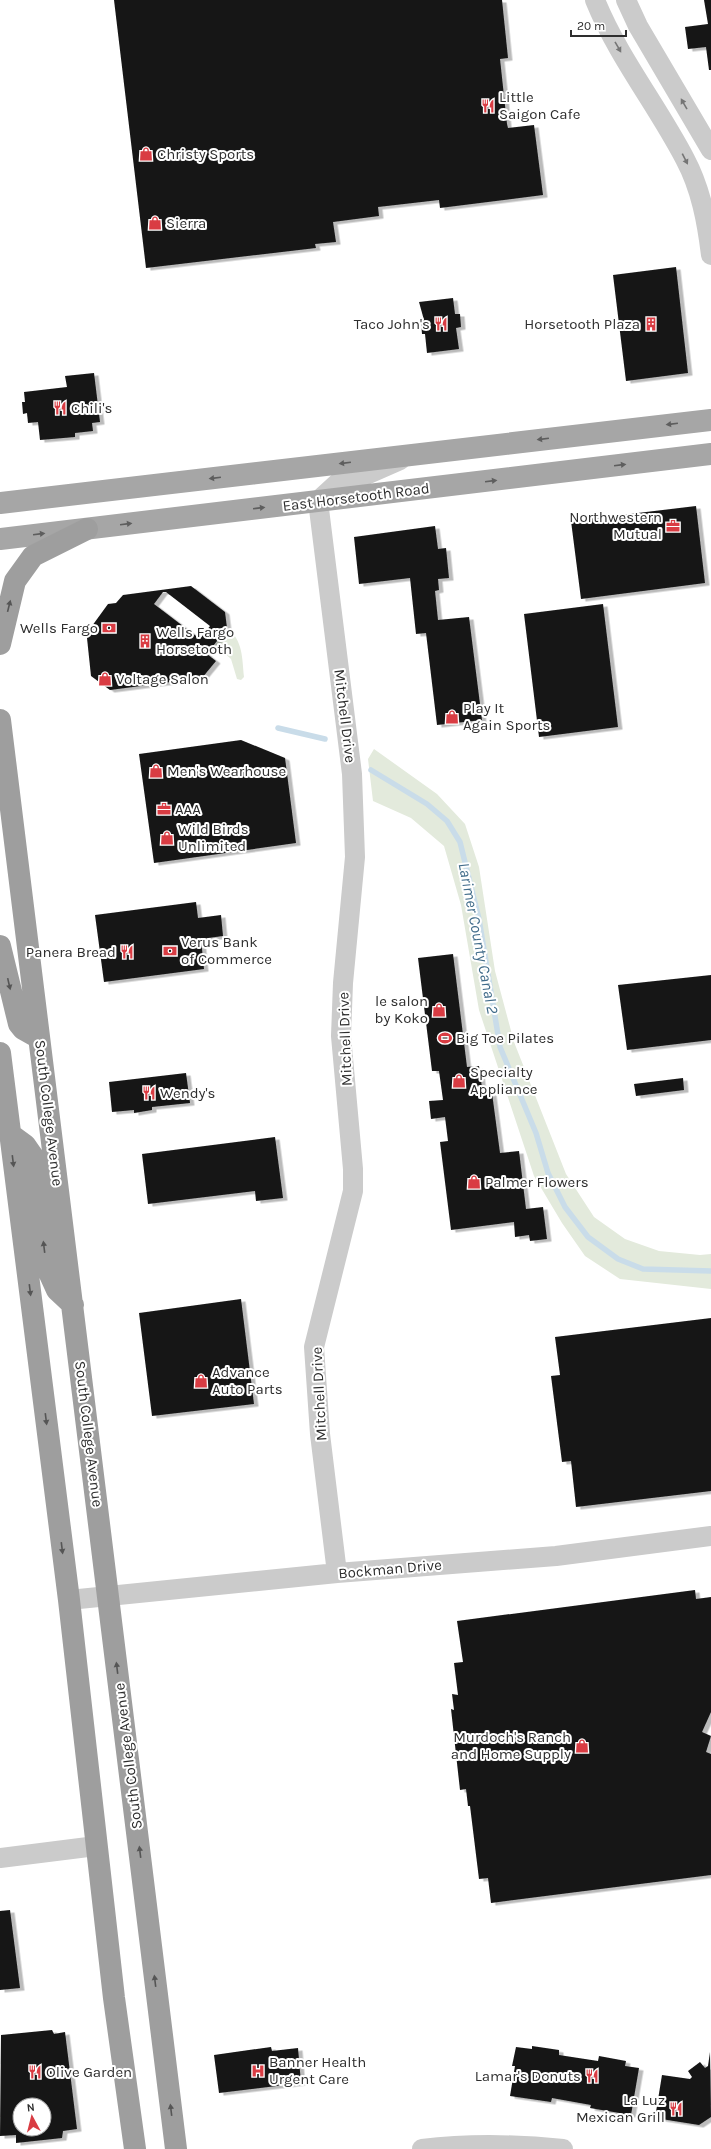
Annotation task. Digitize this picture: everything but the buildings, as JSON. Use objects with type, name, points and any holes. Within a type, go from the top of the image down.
[{"type":"highway","points":[[0,644],[16,581],[33,556],[87,529]]},
{"type":"highway","name":"South College Avenue","points":[[0,720],[176,2149]]},
{"type":"highway","points":[[0,946],[19,1024],[23,1029],[40,1038]]},
{"type":"highway","points":[[0,1053],[7,1136],[69,1600],[96,1846],[135,2149]]},
{"type":"highway","points":[[7,1136],[26,1145],[34,1158],[47,1268],[56,1290],[73,1305]]},
{"type":"main road","points":[[0,503],[711,420]]},
{"type":"main road","name":"East Horsetooth Road","points":[[0,539],[711,454]]},
{"type":"street","points":[[595,0],[619,49],[685,159],[703,205],[711,255]]},
{"type":"street","points":[[626,0],[638,26],[711,150]]},
{"type":"street","points":[[318,501],[341,480],[359,478],[411,455]]},
{"type":"street","name":"Mitchell Drive","points":[[318,501],[352,774],[355,857],[343,983],[342,1036],[353,1169],[353,1191],[314,1347],[320,1434],[337,1574]]},
{"type":"street","name":"Bockman Drive","points":[[69,1600],[337,1574],[556,1556],[711,1536]]},
{"type":"street","points":[[0,1858],[96,1846]]},
{"type":"street","points":[[422,2149],[461,2144],[563,2149]]},
{"type":"shaded area","points":[[228,628],[237,639],[241,650],[244,677],[241,680],[237,679],[231,659],[215,645]]},
{"type":"shaded area","points":[[374,749],[437,794],[465,824],[479,867],[495,971],[514,1042],[566,1174],[594,1217],[625,1239],[659,1251],[700,1255],[711,1254],[711,1289],[620,1279],[585,1256],[562,1223],[534,1176],[479,1010],[461,905],[444,846],[411,818],[373,801],[368,759]]},
{"type":"waterway","name":"Larimer County Canal 2","points":[[278,728],[325,739]]},
{"type":"waterway","name":"Larimer County Canal 2","points":[[371,770],[427,804],[447,821],[460,842],[479,919],[500,1047],[536,1133],[548,1173],[565,1207],[588,1237],[618,1259],[643,1269],[711,1271]]},
{"type":"place","name":"Little Saigon Cafe","points":[[488,106]]},
{"type":"place","name":"Christy Sports","points":[[146,154]]},
{"type":"place","name":"Sierra","points":[[155,223]]},
{"type":"place","name":"Taco John's","points":[[441,324]]},
{"type":"place","name":"Horsetooth Plaza","points":[[651,324]]},
{"type":"place","name":"Chili's","points":[[60,408]]},
{"type":"place","name":"Northwestern Mutual","points":[[673,526]]},
{"type":"place","name":"Wells Fargo","points":[[109,628]]},
{"type":"place","name":"Wells Fargo Horsetooth","points":[[145,641]]},
{"type":"place","name":"Voltage Salon","points":[[105,679]]},
{"type":"place","name":"Play It Again Sports","points":[[452,717]]},
{"type":"place","name":"Men's Wearhouse","points":[[156,771]]},
{"type":"place","name":"AAA","points":[[164,809]]},
{"type":"place","name":"Wild Birds Unlimited","points":[[167,838]]},
{"type":"place","name":"Verus Bank of Commerce","points":[[170,951]]},
{"type":"place","name":"Panera Bread","points":[[127,952]]},
{"type":"place","name":"le salon by Koko","points":[[439,1010]]},
{"type":"place","name":"Big Toe Pilates","points":[[445,1038]]},
{"type":"place","name":"Specialty Appliance","points":[[459,1081]]},
{"type":"place","name":"Wendy's","points":[[149,1093]]},
{"type":"place","name":"Palmer Flowers","points":[[474,1182]]},
{"type":"place","name":"Advance Auto Parts","points":[[201,1381]]},
{"type":"place","name":"Murdoch's Ranch and Home Supply","points":[[582,1746]]},
{"type":"place","name":"Banner Health Urgent Care","points":[[258,2071]]},
{"type":"place","name":"Olive Garden","points":[[35,2072]]},
{"type":"place","name":"Lamar's Donuts","points":[[592,2076]]},
{"type":"place","name":"La Luz Mexican Grill","points":[[676,2109]]}]
